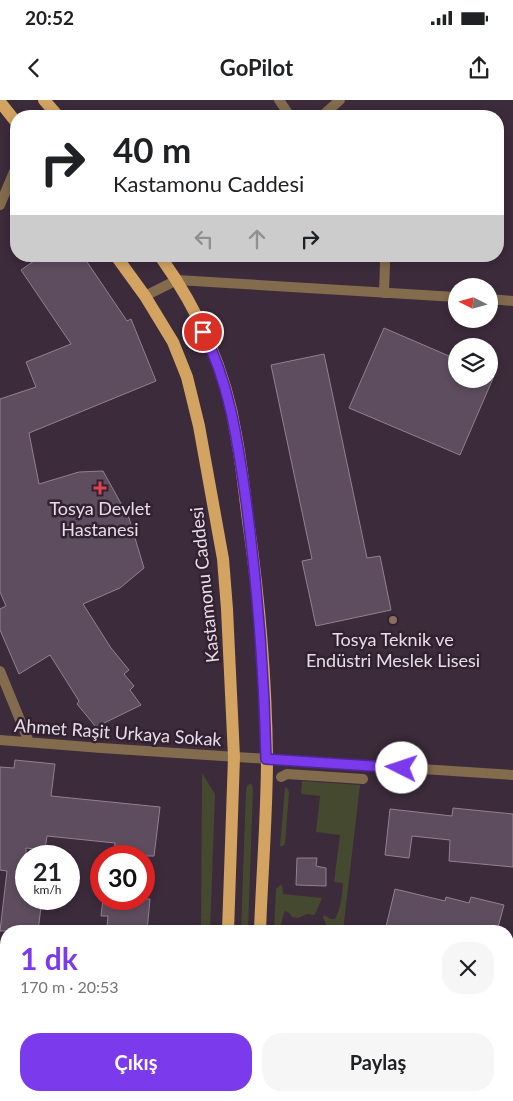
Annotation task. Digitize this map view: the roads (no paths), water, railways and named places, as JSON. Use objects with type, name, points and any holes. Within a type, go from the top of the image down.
[{"type":"main road","points":[[44,100],[53,110]]},
{"type":"main road","points":[[0,102],[10,114]]},
{"type":"main road","name":"Kastamonu Caddesi","points":[[120,262],[145,296],[173,342],[187,377],[199,426],[222,559],[228,628],[234,757],[228,925]]},
{"type":"main road","points":[[164,262],[177,280],[212,349],[224,385],[236,433],[253,555],[260,632],[266,759],[260,925]]},
{"type":"street","points":[[329,110],[340,100]]},
{"type":"street","points":[[0,206],[10,182]]},
{"type":"street","points":[[384,292],[386,262]]},
{"type":"street","points":[[145,296],[177,280],[448,296]]},
{"type":"street","points":[[498,300],[513,301]]},
{"type":"street","points":[[0,671],[29,742]]},
{"type":"street","name":"Ahmet Raşit Urkaya Sokak","points":[[0,740],[513,775]]},
{"type":"street","points":[[281,777],[287,774],[362,779]]},
{"type":"place","name":"Tosya Devlet Hastanesi","points":[[100,488]]},
{"type":"place","name":"Tosya Teknik ve Endüstri Meslek Lisesi","points":[[393,620]]}]
